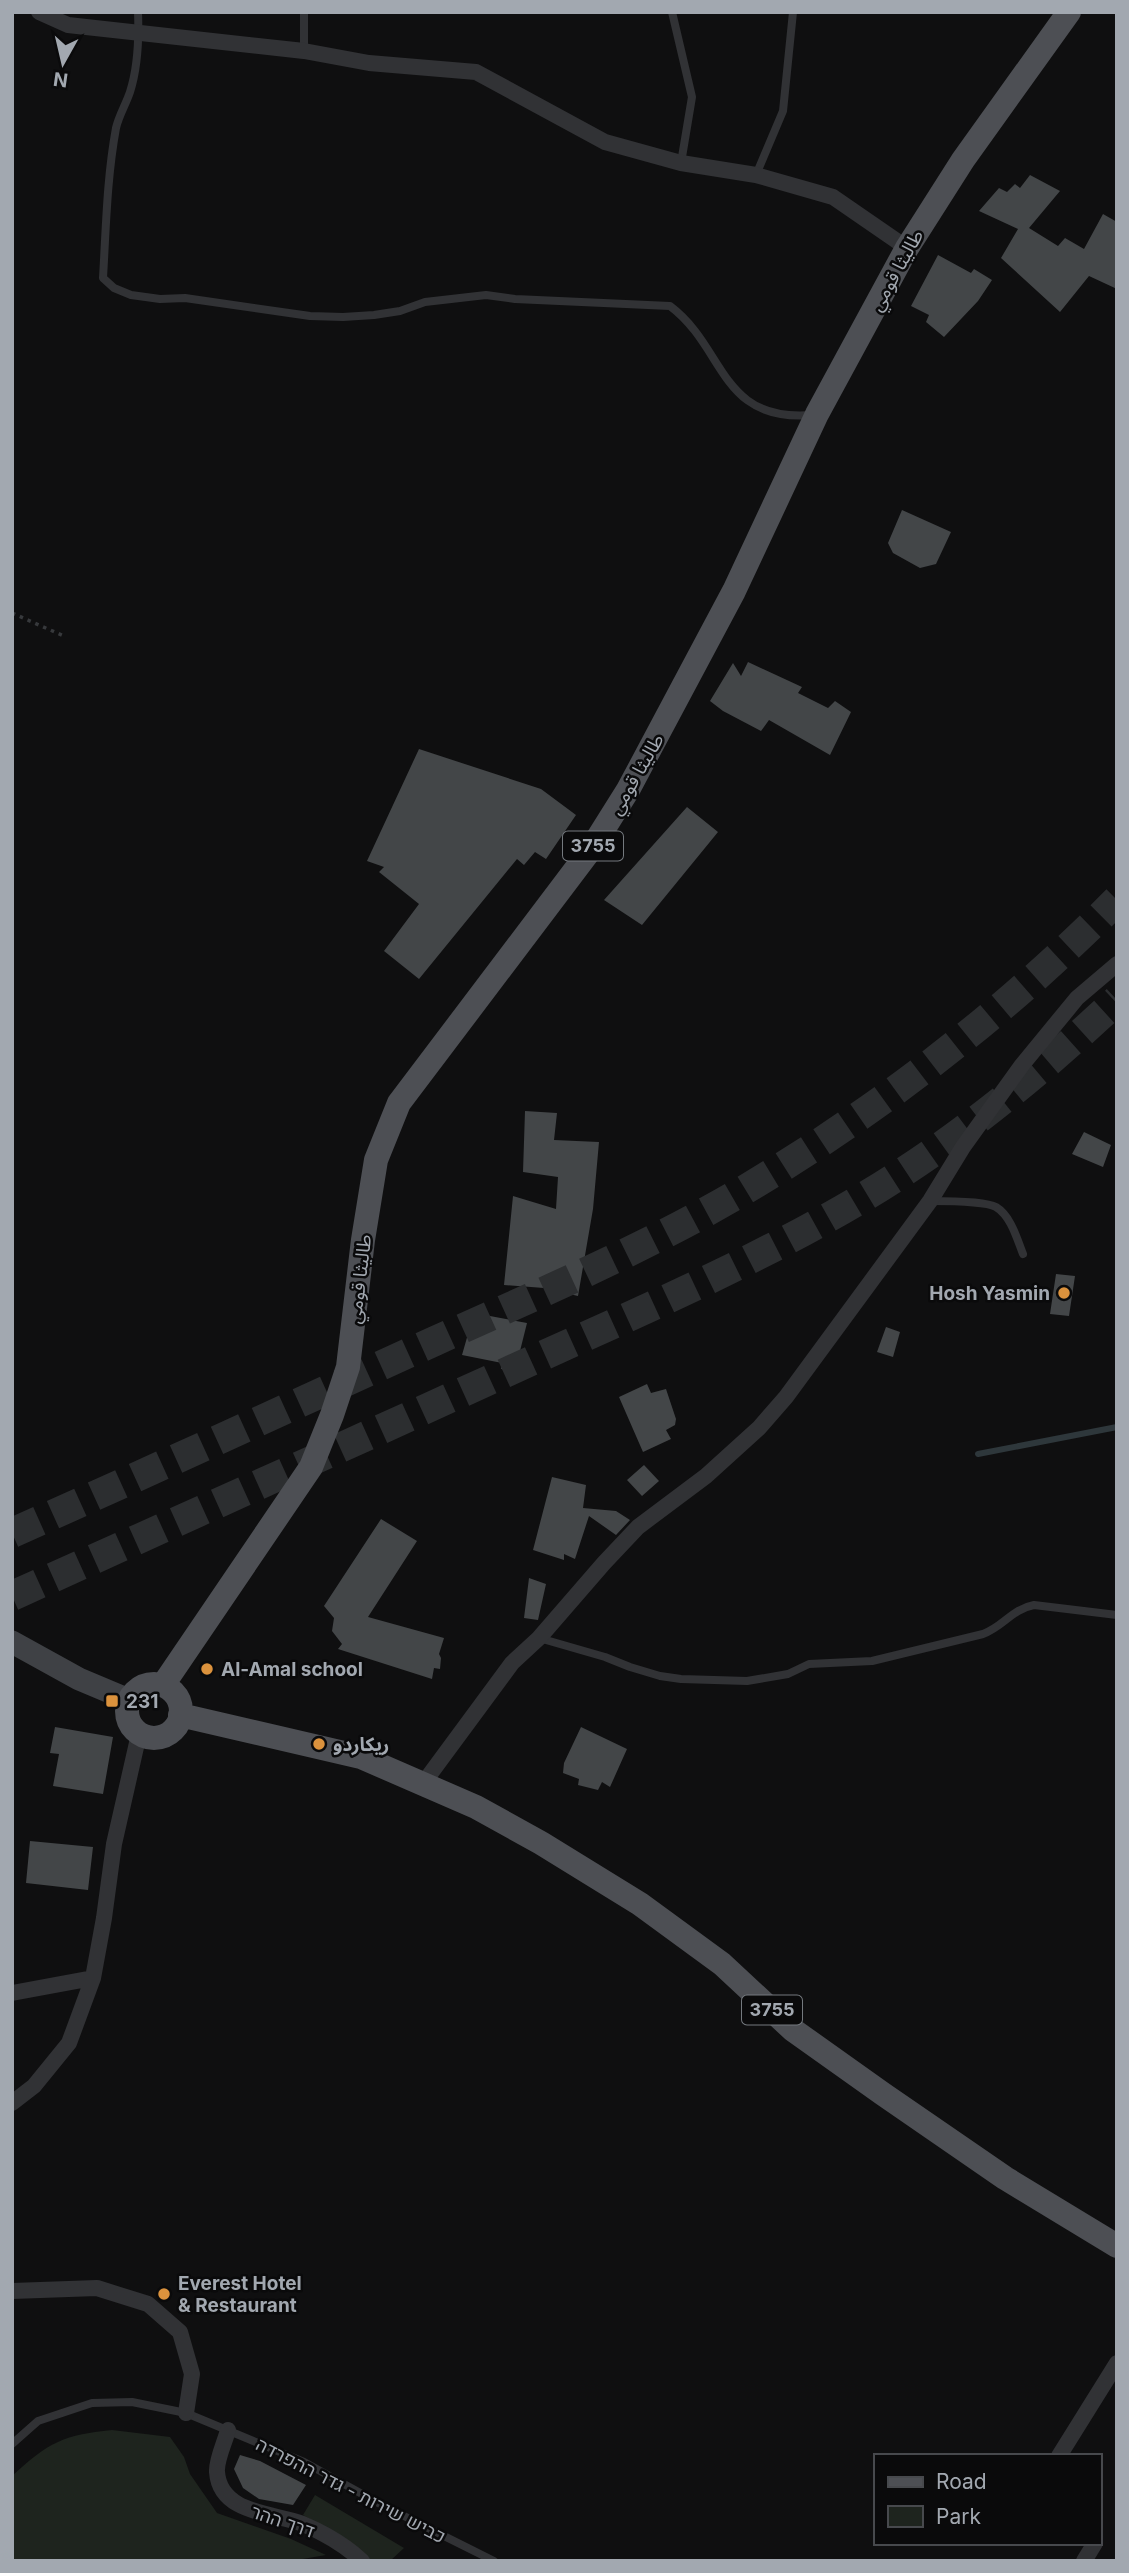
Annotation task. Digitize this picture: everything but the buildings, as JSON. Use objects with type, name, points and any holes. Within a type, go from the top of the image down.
[{"type":"main road","name":"طاليثا قومي","points":[[163,1685],[310,1467],[332,1415],[348,1367],[363,1240],[376,1160],[399,1103],[591,849],[628,790],[734,591],[817,414],[907,248],[963,160],[1069,12]]},
{"type":"main road","points":[[163,1685],[177,1696],[180,1703],[176,1727],[163,1737],[139,1734],[129,1723],[129,1700],[139,1688],[163,1685]]},
{"type":"main road","name":"3755","points":[[180,1715],[361,1757],[476,1807],[640,1904],[722,1964],[793,2030],[1004,2178],[1117,2246]]},
{"type":"street","points":[[39,12],[68,25],[304,51],[369,63],[476,72],[605,142],[681,163],[756,175],[832,197],[907,248]]},
{"type":"street","points":[[422,1785],[512,1663],[539,1638],[638,1527],[706,1476],[759,1428],[786,1397],[930,1201],[963,1147],[1021,1065],[1077,998],[1117,964]]},
{"type":"street","points":[[17,1649],[129,1700]]},
{"type":"street","points":[[12,2103],[34,2086],[69,2043],[93,1978],[116,1833],[139,1734]]},
{"type":"street","points":[[12,1993],[93,1978]]},
{"type":"street","points":[[12,2291],[97,2288],[148,2304],[180,2332],[192,2374],[186,2413]]},
{"type":"street","points":[[1060,2454],[1117,2363]]},
{"type":"street","name":"דרך ההר","points":[[228,2430],[217,2471],[223,2489],[237,2505],[301,2524],[332,2538],[362,2561]]},
{"type":"street","points":[[1084,2561],[1094,2545]]},
{"type":"lane","points":[[138,12],[139,32],[130,91],[117,124],[106,205],[103,278],[114,288],[131,295],[160,299],[185,298],[310,316],[343,317],[400,311],[425,302],[486,295],[515,299],[670,306],[685,317],[706,345],[721,374],[740,397],[789,416],[817,414]]},
{"type":"lane","points":[[304,12],[304,51]]},
{"type":"lane","points":[[672,12],[692,97],[681,163]]},
{"type":"lane","points":[[756,175],[783,111],[793,12]]},
{"type":"lane","points":[[930,1201],[995,1206],[1010,1223],[1023,1254]]},
{"type":"lane","points":[[539,1638],[660,1676],[747,1681],[788,1674],[809,1664],[872,1661],[983,1634],[993,1631],[1021,1607],[1034,1605],[1117,1615]]},
{"type":"lane","name":"כביש שירות - גדר ההפרדה","points":[[12,2444],[38,2421],[92,2403],[132,2402],[186,2413],[304,2462],[494,2561]]},
{"type":"path","points":[[12,613],[65,637]]},
{"type":"green space","points":[[112,2430],[170,2437],[184,2457],[190,2474],[217,2513],[291,2539],[326,2555],[291,2561],[12,2561],[12,2476],[36,2455],[58,2442]]},
{"type":"green space","points":[[315,2495],[404,2548],[390,2561],[371,2561],[335,2533],[303,2515]]},
{"type":"waterway","points":[[978,1454],[1117,1427]]},
{"type":"tunnel","points":[[12,1533],[587,1272],[736,1195],[839,1130],[936,1060],[1028,983],[1117,900]]},
{"type":"tunnel","points":[[12,1596],[725,1272],[813,1226],[892,1179],[960,1133],[1056,1056],[1117,1000]]},
{"type":"place","name":"Hosh Yasmin","points":[[1064,1293]]},
{"type":"place","name":"Al-Amal school","points":[[207,1669]]},
{"type":"place","name":"231","points":[[112,1701]]},
{"type":"place","name":"ريكاردو","points":[[319,1744]]},
{"type":"place","name":"Everest Hotel & Restaurant","points":[[164,2294]]}]
